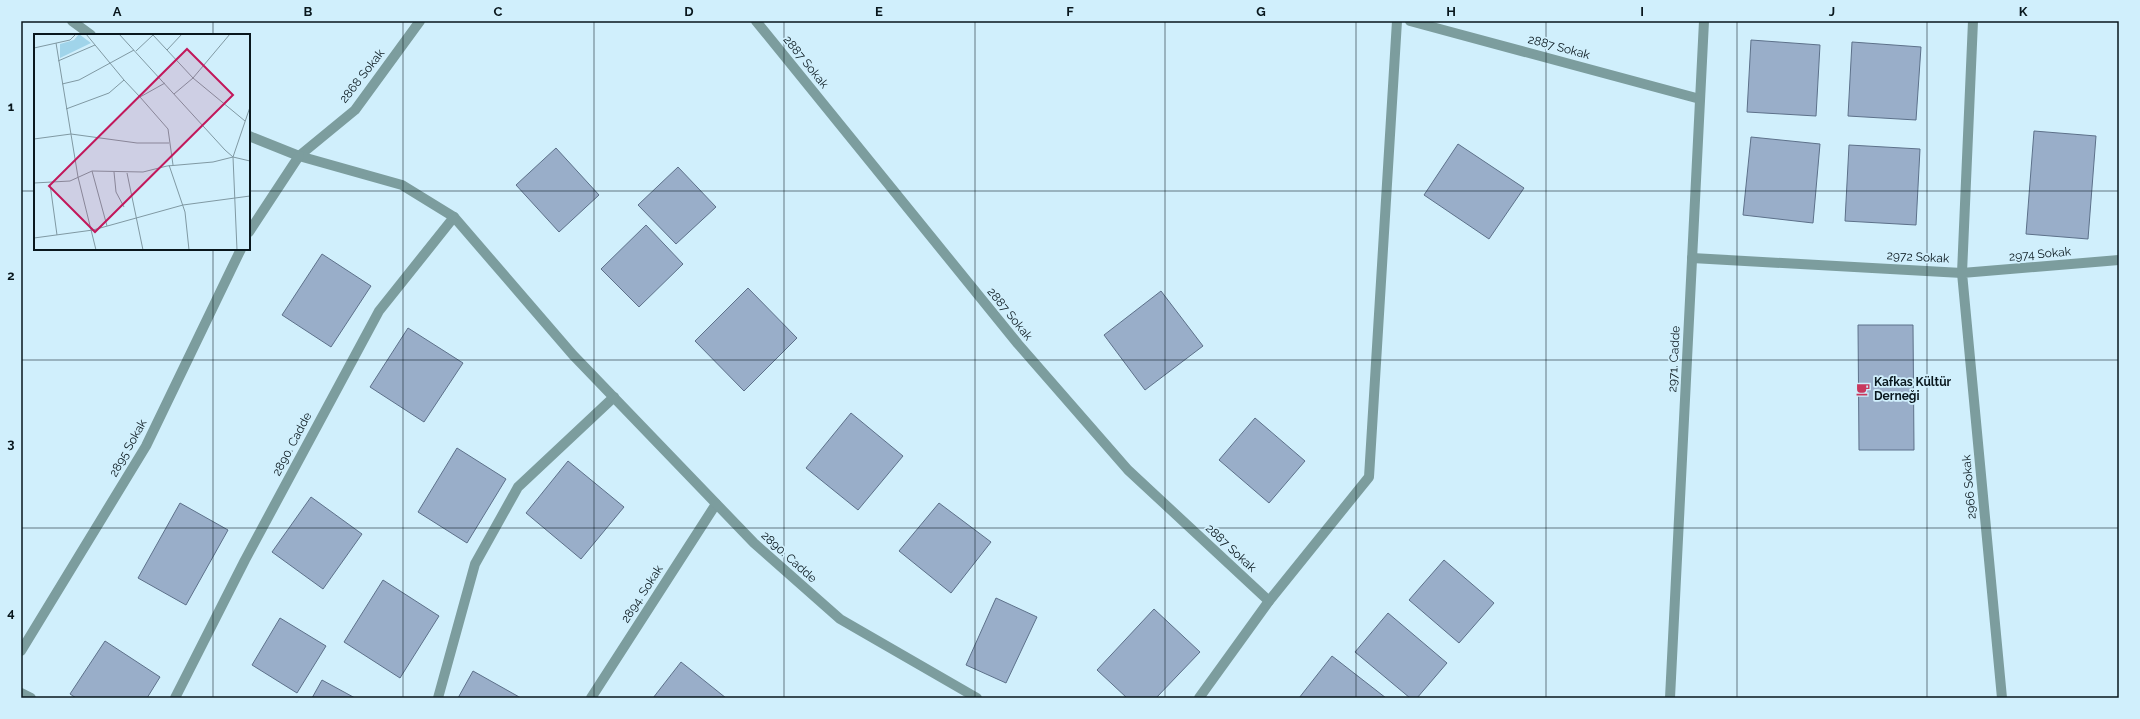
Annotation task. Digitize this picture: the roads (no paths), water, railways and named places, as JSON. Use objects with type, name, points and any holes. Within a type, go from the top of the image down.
[{"type":"street","points":[[72,21],[90,34]]},
{"type":"street","name":"2868 Sokak","points":[[299,156],[355,110],[420,21]]},
{"type":"street","name":"2887 Sokak","points":[[756,21],[1018,344],[1128,470],[1269,601]]},
{"type":"street","points":[[1199,698],[1269,601],[1369,477],[1397,21]]},
{"type":"street","name":"2887 Sokak","points":[[1410,21],[1700,99]]},
{"type":"street","name":"2971. Cadde","points":[[1670,698],[1704,21]]},
{"type":"street","name":"2972 Sokak","points":[[1692,258],[1962,273],[1973,21]]},
{"type":"street","name":"2890. Cadde","points":[[250,136],[299,156],[402,185],[454,217],[573,355],[754,543],[840,618],[977,698]]},
{"type":"street","points":[[250,230],[299,156]]},
{"type":"street","name":"2890. Cadde","points":[[175,698],[245,560],[379,311],[454,217]]},
{"type":"street","name":"2895 Sokak","points":[[21,651],[146,446],[241,250]]},
{"type":"street","name":"2974 Sokak","points":[[1962,273],[2119,260]]},
{"type":"street","name":"2966 Sokak","points":[[1962,273],[2002,698]]},
{"type":"street","points":[[438,698],[475,564],[518,487],[614,397]]},
{"type":"street","name":"2894. Sokak","points":[[591,698],[716,504]]},
{"type":"street","points":[[21,693],[31,698]]},
{"type":"place","name":"Kafkas Kültür Derneği","points":[[1863,389]]}]
